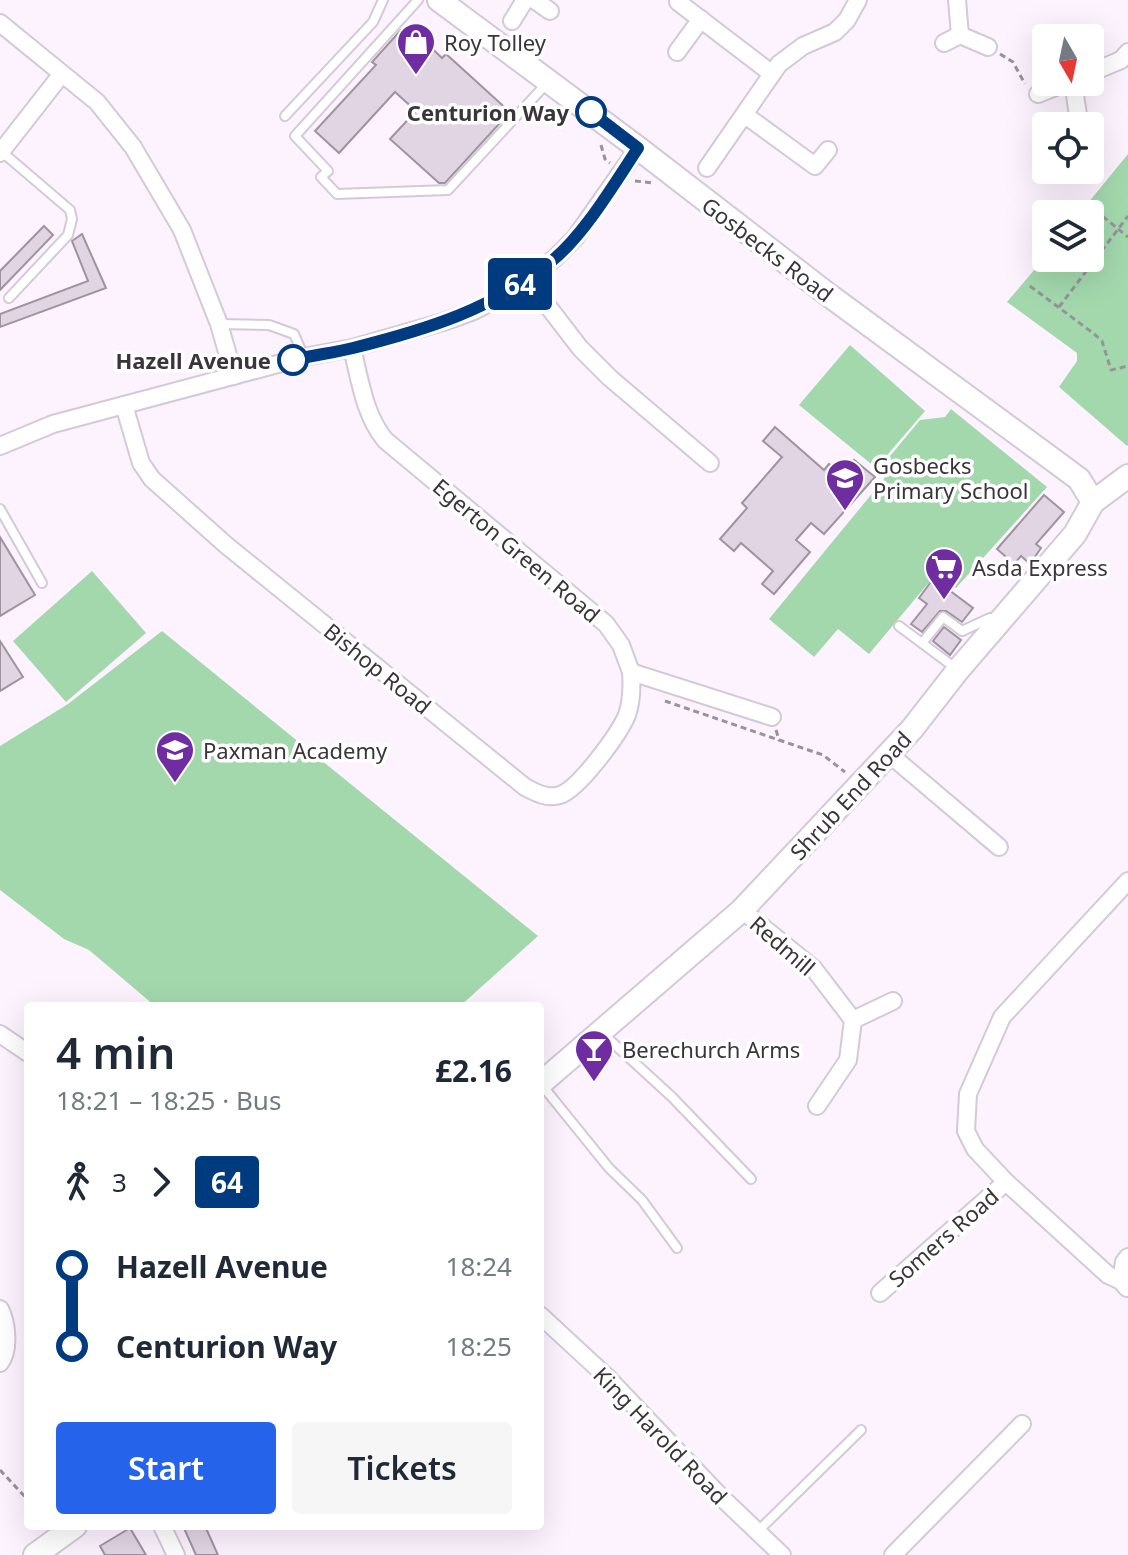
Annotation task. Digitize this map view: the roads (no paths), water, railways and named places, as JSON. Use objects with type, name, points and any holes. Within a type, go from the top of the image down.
[{"type":"main road","name":"Gosbecks Road","points":[[439,0],[826,293],[1079,479],[1093,502]]},
{"type":"main road","name":"Shrub End Road","points":[[544,1081],[742,910],[912,729],[958,670],[1075,534],[1093,502],[1128,476]]},
{"type":"main road","points":[[35,1555],[69,1530]]},
{"type":"street","points":[[512,21],[525,0]]},
{"type":"street","points":[[534,0],[550,11]]},
{"type":"street","points":[[707,168],[771,73],[789,54],[835,32],[847,20],[858,0]]},
{"type":"street","points":[[957,0],[960,35]]},
{"type":"street","points":[[678,2],[771,73]]},
{"type":"street","points":[[677,52],[701,19]]},
{"type":"street","points":[[0,23],[97,102],[133,147],[182,230],[219,324],[234,376]]},
{"type":"street","points":[[944,43],[960,35],[988,47]]},
{"type":"street","points":[[1104,67],[1121,60],[1128,52]]},
{"type":"street","points":[[1,152],[61,75]]},
{"type":"street","points":[[745,115],[815,166]]},
{"type":"street","points":[[0,446],[53,424],[304,357],[352,348],[474,311],[554,259],[575,238],[638,148]]},
{"type":"street","points":[[804,182],[828,150]]},
{"type":"street","points":[[527,279],[580,348],[610,378],[710,463]]},
{"type":"street","name":"Egerton Green Road","points":[[352,348],[368,413],[385,440],[606,624],[621,645],[631,672]]},
{"type":"street","name":"Bishop Road","points":[[124,405],[141,463],[152,479],[226,545],[536,794],[549,797],[572,789],[602,753],[626,716],[633,690],[631,672]]},
{"type":"street","points":[[631,672],[772,717]]},
{"type":"street","points":[[888,753],[999,847]]},
{"type":"street","points":[[1125,1285],[1108,1275],[1006,1182],[975,1149],[966,1131],[968,1094],[1002,1017],[1128,881]]},
{"type":"street","name":"Redmill","points":[[742,910],[814,969],[853,1020]]},
{"type":"street","points":[[817,1106],[848,1060],[853,1020],[893,1001]]},
{"type":"street","points":[[0,1034],[24,1050]]},
{"type":"street","name":"Somers Road","points":[[880,1293],[1006,1182]]},
{"type":"street","points":[[1125,1285],[1124,1262],[1128,1257]]},
{"type":"street","points":[[0,1309],[6,1321],[5,1357],[0,1363]]},
{"type":"street","name":"King Harold Road","points":[[544,1319],[606,1376],[782,1555]]},
{"type":"street","points":[[893,1555],[1022,1424]]},
{"type":"street","points":[[164,1530],[176,1555]]},
{"type":"lane","points":[[285,116],[373,22],[383,0]]},
{"type":"lane","points":[[418,0],[295,136],[328,171],[321,177],[337,194],[448,190],[549,81]]},
{"type":"lane","points":[[1,152],[70,210],[72,219],[68,235],[9,298]]},
{"type":"lane","points":[[219,324],[269,325],[294,334],[304,357]]},
{"type":"lane","points":[[0,509],[42,583]]},
{"type":"lane","points":[[922,643],[943,617],[962,631],[990,618],[999,623]]},
{"type":"lane","points":[[899,626],[958,670]]},
{"type":"lane","points":[[601,1031],[751,1179]]},
{"type":"lane","points":[[544,1089],[609,1168],[642,1200],[677,1248]]},
{"type":"lane","points":[[757,1532],[861,1430]]},
{"type":"place","name":"Roy Tolley","points":[[416,76]]},
{"type":"place","name":"Centurion Way","points":[[591,112]]},
{"type":"place","name":"Hazell Avenue","points":[[293,360]]},
{"type":"place","name":"Gosbecks Primary School","points":[[845,512]]},
{"type":"place","name":"Asda Express","points":[[944,601]]},
{"type":"place","name":"Paxman Academy","points":[[175,784]]},
{"type":"place","name":"Berechurch Arms","points":[[594,1083]]}]
